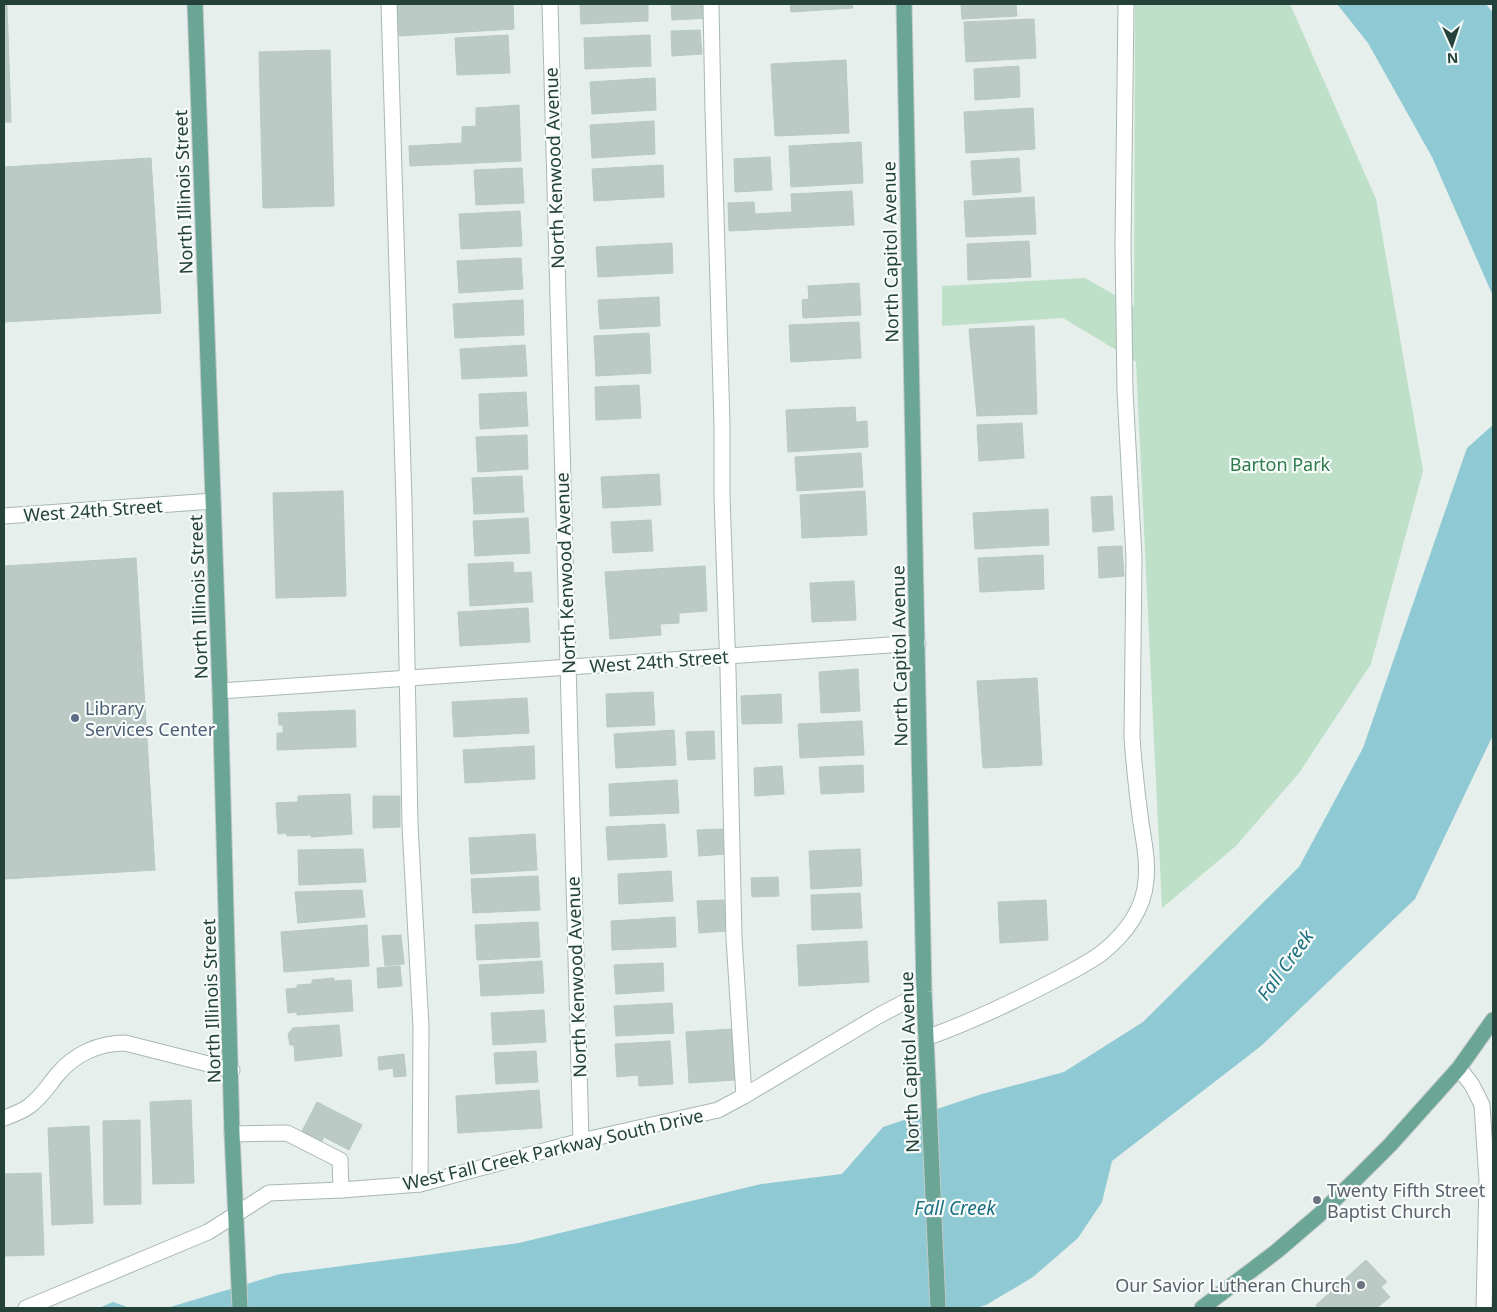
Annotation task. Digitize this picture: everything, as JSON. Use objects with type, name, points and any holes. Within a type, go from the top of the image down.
[{"type":"main road","name":"North Illinois Street","points":[[195,4],[220,691],[232,1070],[232,1134],[240,1308]]},
{"type":"main road","name":"North Capitol Avenue","points":[[904,4],[924,992],[938,1308]]},
{"type":"main road","points":[[1202,1308],[1277,1251],[1335,1199],[1390,1145],[1458,1068],[1493,1020]]},
{"type":"street","points":[[388,4],[404,493],[410,825],[421,1027],[420,1184]]},
{"type":"street","name":"North Kenwood Avenue","points":[[550,4],[581,1141]]},
{"type":"street","points":[[711,4],[712,110],[722,425],[722,496],[728,656],[734,938],[744,1096]]},
{"type":"street","points":[[926,1038],[988,1013],[1044,986],[1084,965],[1102,953],[1128,926],[1138,910],[1146,881],[1146,860],[1133,764],[1132,737],[1134,558],[1125,392],[1123,244],[1126,4]]},
{"type":"street","name":"West 24th Street","points":[[4,516],[213,501]]},
{"type":"street","name":"West 24th Street","points":[[220,691],[918,643]]},
{"type":"street","name":"West Fall Creek Parkway South Drive","points":[[26,1308],[208,1232],[268,1193],[420,1184],[581,1141],[718,1110],[878,1016],[924,992]]},
{"type":"street","points":[[4,1118],[28,1107],[43,1094],[66,1064],[94,1048],[112,1043],[125,1043],[232,1070]]},
{"type":"street","points":[[1458,1068],[1472,1085],[1482,1105],[1487,1181],[1484,1308]]},
{"type":"street","points":[[232,1134],[287,1133],[340,1160],[341,1190]]},
{"type":"green space","name":"Barton Park","points":[[1135,4],[1290,4],[1376,199],[1423,471],[1371,664],[1299,773],[1236,846],[1162,908],[1136,362],[1063,318],[942,326],[942,286],[1085,278],[1134,306]]},
{"type":"water","points":[[1337,4],[1486,4],[1493,13],[1493,296],[1432,157],[1368,43]]},
{"type":"water","name":"Fall Creek","points":[[1493,425],[1493,735],[1415,899],[1261,1046],[1112,1161],[1102,1202],[1078,1238],[1033,1277],[986,1305],[976,1308],[167,1308],[280,1274],[519,1243],[761,1184],[842,1174],[883,1127],[982,1094],[1064,1072],[1143,1022],[1299,867],[1363,748],[1467,448]]},
{"type":"water","points":[[113,1302],[130,1308],[99,1308]]},
{"type":"building","points":[[4,4],[7,4],[11,122],[4,122]]},
{"type":"building","points":[[397,4],[513,4],[514,29],[399,36]]},
{"type":"building","points":[[580,4],[648,4],[648,21],[581,24]]},
{"type":"building","points":[[671,4],[708,4],[709,18],[672,20]]},
{"type":"building","points":[[790,4],[852,4],[853,8],[791,12]]},
{"type":"building","points":[[961,4],[1016,4],[1017,16],[962,19]]},
{"type":"building","points":[[1034,19],[1036,58],[966,62],[964,22]]},
{"type":"building","points":[[700,30],[702,54],[672,56],[671,31]]},
{"type":"building","points":[[508,35],[510,73],[457,75],[455,38]]},
{"type":"building","points":[[650,35],[651,66],[585,69],[584,38]]},
{"type":"building","points":[[330,50],[334,206],[263,208],[259,52]]},
{"type":"building","points":[[846,60],[849,133],[775,136],[771,64]]},
{"type":"building","points":[[1019,66],[1020,97],[975,100],[974,69]]},
{"type":"building","points":[[655,78],[656,110],[592,114],[590,82]]},
{"type":"building","points":[[519,105],[521,161],[410,166],[409,146],[462,143],[462,127],[476,126],[476,108]]},
{"type":"building","points":[[1033,108],[1035,149],[966,153],[964,112]]},
{"type":"building","points":[[654,121],[655,154],[592,158],[590,125]]},
{"type":"building","points":[[861,142],[863,183],[791,187],[789,146]]},
{"type":"building","points":[[770,157],[772,190],[735,192],[734,159]]},
{"type":"building","points":[[151,158],[161,313],[4,322],[4,167]]},
{"type":"building","points":[[1019,158],[1021,192],[973,195],[971,161]]},
{"type":"building","points":[[663,165],[664,197],[594,201],[592,169]]},
{"type":"building","points":[[522,168],[524,203],[476,205],[474,170]]},
{"type":"building","points":[[852,191],[854,225],[729,231],[728,203],[754,202],[755,214],[792,212],[791,194]]},
{"type":"building","points":[[1034,197],[1036,234],[966,237],[964,201]]},
{"type":"building","points":[[520,211],[522,246],[461,249],[459,214]]},
{"type":"building","points":[[1029,241],[1031,277],[968,280],[967,244]]},
{"type":"building","points":[[672,243],[673,273],[598,277],[596,247]]},
{"type":"building","points":[[521,258],[523,289],[459,293],[457,261]]},
{"type":"building","points":[[859,283],[861,315],[803,318],[802,300],[809,299],[808,286]]},
{"type":"building","points":[[659,297],[660,326],[600,329],[598,300]]},
{"type":"building","points":[[523,300],[524,335],[455,338],[453,304]]},
{"type":"building","points":[[859,322],[861,358],[791,362],[789,325]]},
{"type":"building","points":[[1034,326],[1037,414],[977,416],[969,329]]},
{"type":"building","points":[[649,333],[651,373],[596,376],[594,336]]},
{"type":"building","points":[[525,345],[527,376],[462,379],[460,349]]},
{"type":"building","points":[[639,385],[641,418],[596,420],[595,387]]},
{"type":"building","points":[[526,392],[528,426],[480,429],[479,394]]},
{"type":"building","points":[[855,407],[856,422],[867,421],[868,447],[788,452],[786,410]]},
{"type":"building","points":[[1022,423],[1024,458],[979,461],[977,425]]},
{"type":"building","points":[[527,435],[528,469],[478,472],[476,437]]},
{"type":"building","points":[[861,453],[863,487],[797,491],[795,457]]},
{"type":"building","points":[[659,474],[661,505],[603,508],[601,477]]},
{"type":"building","points":[[522,476],[524,512],[474,514],[472,478]]},
{"type":"building","points":[[343,491],[346,596],[276,598],[273,493]]},
{"type":"building","points":[[865,491],[867,535],[802,538],[800,495]]},
{"type":"building","points":[[1112,496],[1114,530],[1093,532],[1091,497]]},
{"type":"building","points":[[1048,509],[1049,545],[975,549],[973,513]]},
{"type":"building","points":[[528,518],[530,553],[475,556],[473,521]]},
{"type":"building","points":[[651,520],[653,551],[613,553],[611,522]]},
{"type":"building","points":[[1122,546],[1124,576],[1099,578],[1098,547]]},
{"type":"building","points":[[1043,555],[1044,589],[980,592],[978,558]]},
{"type":"building","name":"Library Services Center","points":[[136,558],[155,870],[4,879],[4,566]]},
{"type":"building","points":[[513,562],[514,573],[531,572],[533,602],[470,606],[468,564]]},
{"type":"building","points":[[705,566],[707,611],[679,613],[679,623],[660,624],[661,635],[610,639],[605,572]]},
{"type":"building","points":[[854,581],[856,620],[812,622],[810,583]]},
{"type":"building","points":[[528,608],[530,642],[460,646],[458,612]]},
{"type":"building","points":[[858,669],[860,711],[821,713],[819,672]]},
{"type":"building","points":[[1037,678],[1042,765],[983,768],[977,681]]},
{"type":"building","points":[[653,692],[655,725],[607,727],[606,694]]},
{"type":"building","points":[[781,694],[782,723],[742,724],[741,696]]},
{"type":"building","points":[[527,698],[529,733],[454,737],[452,702]]},
{"type":"building","points":[[355,710],[356,747],[277,750],[277,733],[283,733],[283,725],[279,725],[278,713]]},
{"type":"building","points":[[862,721],[864,755],[800,758],[798,724]]},
{"type":"building","points":[[674,730],[676,765],[616,768],[614,734]]},
{"type":"building","points":[[714,731],[715,759],[688,760],[686,732]]},
{"type":"building","points":[[534,746],[535,779],[465,783],[463,750]]},
{"type":"building","points":[[863,765],[864,792],[821,794],[819,767]]},
{"type":"building","points":[[782,766],[784,794],[755,796],[754,768]]},
{"type":"building","points":[[677,780],[679,813],[610,816],[609,784]]},
{"type":"building","points":[[350,794],[352,834],[311,837],[311,835],[287,836],[286,833],[278,834],[276,803],[298,802],[298,796]]},
{"type":"building","points":[[373,796],[400,796],[400,827],[373,828]]},
{"type":"building","points":[[665,824],[667,857],[608,860],[606,827]]},
{"type":"building","points":[[725,829],[726,854],[699,856],[697,830]]},
{"type":"building","points":[[535,834],[537,870],[471,874],[469,838]]},
{"type":"building","points":[[363,849],[366,882],[299,885],[298,850]]},
{"type":"building","points":[[860,849],[862,886],[811,889],[809,851]]},
{"type":"building","points":[[671,871],[673,901],[619,904],[618,874]]},
{"type":"building","points":[[538,876],[540,910],[473,913],[471,879]]},
{"type":"building","points":[[778,877],[779,896],[752,897],[751,878]]},
{"type":"building","points":[[362,890],[365,917],[298,923],[295,892]]},
{"type":"building","points":[[860,893],[862,928],[812,930],[811,895]]},
{"type":"building","points":[[724,900],[726,931],[699,933],[697,901]]},
{"type":"building","points":[[1046,900],[1048,940],[1000,943],[998,902]]},
{"type":"building","points":[[675,917],[676,947],[612,950],[611,921]]},
{"type":"building","points":[[538,922],[540,957],[477,960],[475,925]]},
{"type":"building","points":[[367,925],[369,966],[284,972],[281,932]]},
{"type":"building","points":[[401,935],[404,964],[385,966],[382,936]]},
{"type":"building","points":[[867,941],[869,982],[799,986],[797,945]]},
{"type":"building","points":[[542,961],[544,993],[481,996],[479,965]]},
{"type":"building","points":[[663,963],[664,991],[616,994],[614,965]]},
{"type":"building","points":[[400,966],[402,986],[378,988],[377,968]]},
{"type":"building","points":[[334,978],[334,981],[351,980],[353,1011],[297,1015],[297,1012],[288,1013],[286,989],[297,988],[297,985],[312,984],[312,980]]},
{"type":"building","points":[[672,1003],[674,1033],[616,1036],[614,1006]]},
{"type":"building","points":[[544,1010],[546,1042],[493,1045],[491,1013]]},
{"type":"building","points":[[339,1025],[342,1056],[295,1061],[294,1045],[290,1045],[288,1034],[293,1028]]},
{"type":"building","points":[[732,1029],[735,1080],[689,1083],[686,1032]]},
{"type":"building","points":[[670,1041],[673,1084],[639,1086],[638,1075],[617,1077],[615,1044]]},
{"type":"building","points":[[536,1051],[538,1082],[496,1084],[494,1053]]},
{"type":"building","points":[[404,1054],[406,1076],[394,1077],[393,1068],[379,1070],[378,1057]]},
{"type":"building","points":[[539,1090],[542,1128],[458,1133],[456,1096]]},
{"type":"building","points":[[191,1100],[194,1183],[153,1184],[150,1102]]},
{"type":"building","points":[[317,1102],[362,1125],[349,1150],[324,1137],[320,1145],[300,1135]]},
{"type":"building","points":[[140,1120],[141,1204],[104,1205],[103,1121]]},
{"type":"building","points":[[89,1126],[93,1223],[52,1225],[48,1128]]},
{"type":"building","points":[[41,1173],[44,1255],[4,1256],[4,1174]]},
{"type":"building","name":"Our Savior Lutheran Church","points":[[1366,1260],[1387,1282],[1381,1287],[1390,1297],[1377,1308],[1318,1308],[1316,1305]]},
{"type":"place","name":"Library Services Center","points":[[75,718]]},
{"type":"place","name":"Twenty Fifth Street Baptist Church","points":[[1317,1200]]},
{"type":"place","name":"Our Savior Lutheran Church","points":[[1361,1285]]}]
